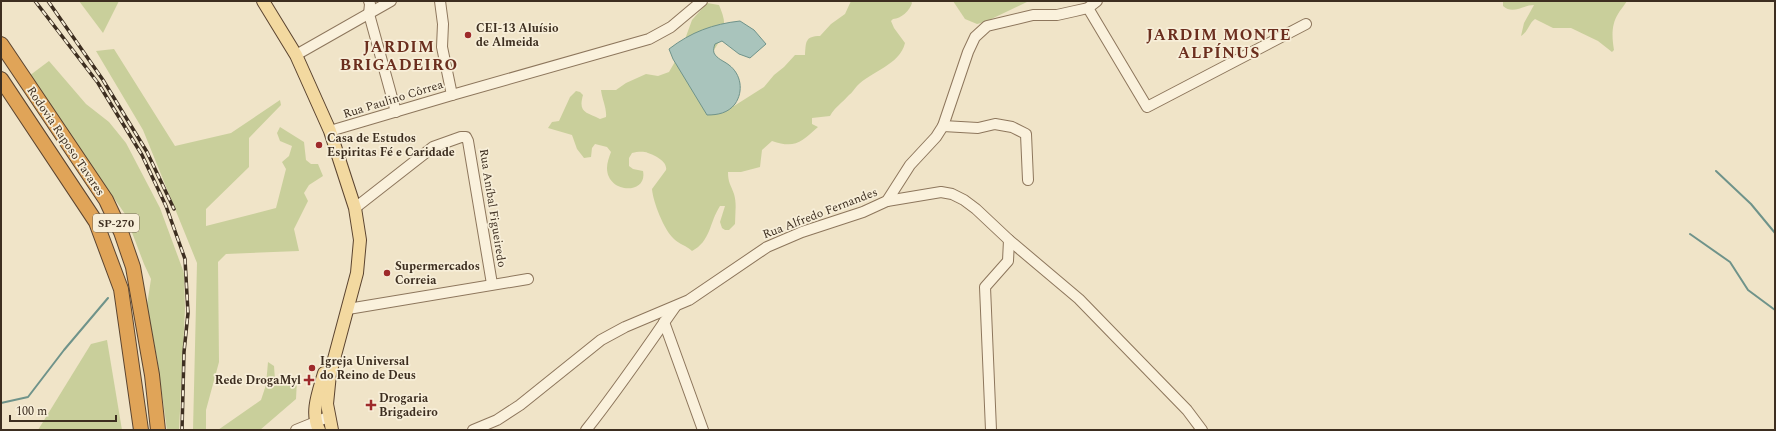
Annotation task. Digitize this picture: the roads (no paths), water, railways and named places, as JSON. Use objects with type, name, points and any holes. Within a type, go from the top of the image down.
[{"type":"highway","name":"Rodovia Raposo Tavares","points":[[1,44],[106,200],[121,232],[133,267],[152,375],[158,430]]},
{"type":"highway","name":"Rodovia Raposo Tavares","points":[[1,79],[96,222],[121,289],[142,430]]},
{"type":"main road","points":[[263,1],[296,55],[330,131],[355,208],[360,240],[357,273],[330,374],[327,404],[328,417],[332,430]]},
{"type":"main road","points":[[317,427],[315,416],[325,370],[331,350],[348,308]]},
{"type":"street","points":[[369,1],[369,14],[396,112]]},
{"type":"street","points":[[296,55],[391,1]]},
{"type":"street","points":[[440,1],[443,24],[442,47],[452,95]]},
{"type":"street","name":"Rua Paulino Côrrea","points":[[330,131],[649,39],[671,27],[702,1]]},
{"type":"street","name":"Rua Alfredo Fernandes","points":[[473,430],[497,420],[520,405],[602,340],[625,327],[689,300],[767,246],[802,232],[864,212],[887,201],[910,164],[936,137],[943,126],[968,52],[975,37],[987,26],[1033,14],[1057,15],[1088,8],[1097,1]]},
{"type":"street","points":[[1088,8],[1147,107],[1306,24]]},
{"type":"street","points":[[943,126],[978,128],[995,124],[1012,127],[1022,131],[1026,134],[1028,180]]},
{"type":"street","name":"Rua Aníbal Figueiredo","points":[[355,208],[433,147],[460,137],[466,137],[468,141],[492,284]]},
{"type":"street","points":[[887,201],[941,192],[952,194],[976,209],[1009,240],[1079,299],[1187,410],[1202,430]]},
{"type":"street","points":[[991,430],[985,287],[1008,261],[1009,240]]},
{"type":"street","points":[[348,308],[528,278]]},
{"type":"street","points":[[586,430],[614,395],[635,362],[675,307]]},
{"type":"street","points":[[664,322],[703,430]]},
{"type":"street","points":[[296,430],[317,427],[328,417]]},
{"type":"water","points":[[740,21],[754,30],[766,44],[750,58],[739,54],[722,41],[715,44],[715,55],[733,69],[739,78],[740,94],[735,104],[729,110],[719,114],[707,115],[673,59],[669,49],[694,33],[721,24]]},
{"type":"waterway","points":[[1716,171],[1751,204],[1775,233]]},
{"type":"waterway","points":[[1690,234],[1730,262],[1748,290],[1775,310]]},
{"type":"waterway","points":[[1,403],[28,397],[64,350],[108,298]]},
{"type":"railway","points":[[35,1],[98,83],[142,155],[166,206],[185,259],[188,313],[184,352],[182,430]]},
{"type":"railway","points":[[48,1],[103,80],[147,152],[174,209]]},
{"type":"place","name":"CEI-13 Aluísio de Almeida","points":[[468,35]]},
{"type":"place","name":"Casa de Estudos Espiritas Fé e Caridade","points":[[319,145]]},
{"type":"place","name":"Supermercados Correia","points":[[387,273]]},
{"type":"place","name":"Igreja Universal do Reino de Deus","points":[[312,368]]},
{"type":"place","name":"Rede DrogaMyl","points":[[309,380]]},
{"type":"place","name":"Drogaria Brigadeiro","points":[[371,405]]},
{"type":"district","name":"JARDIM MONTE ALPÍNUS","points":[[1219,43]]},
{"type":"district","name":"JARDIM BRIGADEIRO","points":[[399,55]]}]
